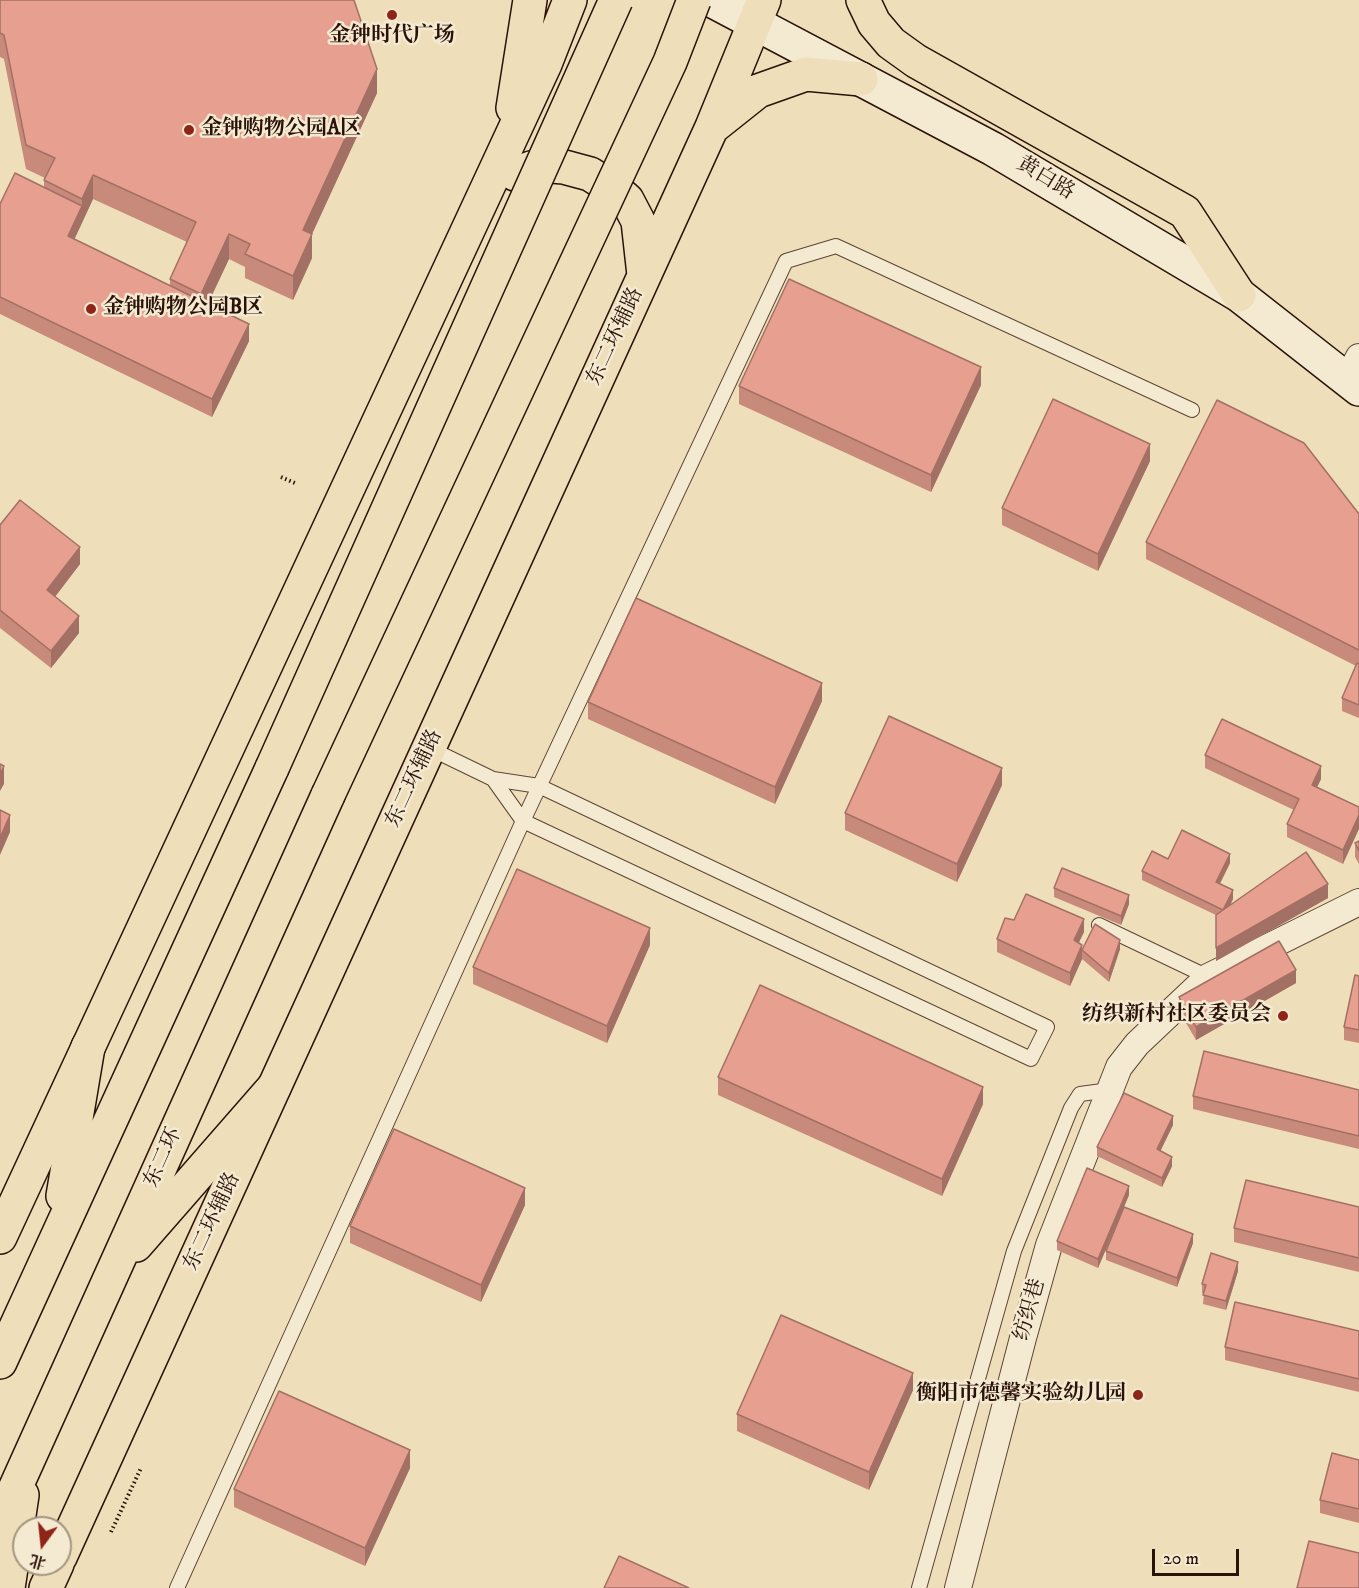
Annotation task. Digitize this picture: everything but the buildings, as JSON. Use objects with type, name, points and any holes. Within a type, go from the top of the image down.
[{"type":"main road","points":[[507,146],[530,0]]},
{"type":"main road","points":[[0,1237],[545,64],[570,0]]},
{"type":"main road","points":[[0,1362],[272,768],[616,0]]},
{"type":"main road","name":"东二环","points":[[0,1522],[328,795],[665,72],[693,0]]},
{"type":"main road","name":"黄白路","points":[[711,0],[759,12],[861,79],[993,149],[1239,295],[1355,375]]},
{"type":"main road","points":[[863,0],[874,23],[891,43],[916,61],[1185,212],[1239,295]]},
{"type":"main road","name":"东二环辅路","points":[[72,1531],[712,127],[759,12]]},
{"type":"main road","points":[[712,127],[758,91],[807,74],[861,79]]},
{"type":"main road","points":[[480,205],[511,176],[531,168],[558,167],[590,174],[618,192],[633,210],[640,231],[644,277]]},
{"type":"main road","points":[[55,1242],[88,1047]]},
{"type":"main road","points":[[113,1271],[274,1087]]},
{"type":"main road","points":[[8,1588],[27,1462]]},
{"type":"street","name":"纺织巷","points":[[958,1588],[1049,1245],[1119,1068],[1137,1044],[1208,977],[1359,902]]},
{"type":"lane","points":[[177,1588],[538,786],[786,261],[836,246],[1192,410]]},
{"type":"lane","points":[[429,748],[493,779],[538,786],[1047,1026],[1031,1059],[523,821],[493,779]]},
{"type":"lane","points":[[1099,925],[1208,977]]},
{"type":"lane","points":[[919,1588],[1014,1251],[1071,1108],[1080,1095],[1110,1090]]},
{"type":"path","points":[[280,477],[297,484]]},
{"type":"path","points":[[111,1532],[141,1468]]},
{"type":"place","name":"金钟时代广场","points":[[392,15]]},
{"type":"place","name":"金钟购物公园A区","points":[[189,130]]},
{"type":"place","name":"金钟购物公园B区","points":[[91,309]]},
{"type":"place","name":"纺织新村社区委员会","points":[[1283,1016]]},
{"type":"place","name":"衡阳市德馨实验幼儿园","points":[[1138,1395]]}]
